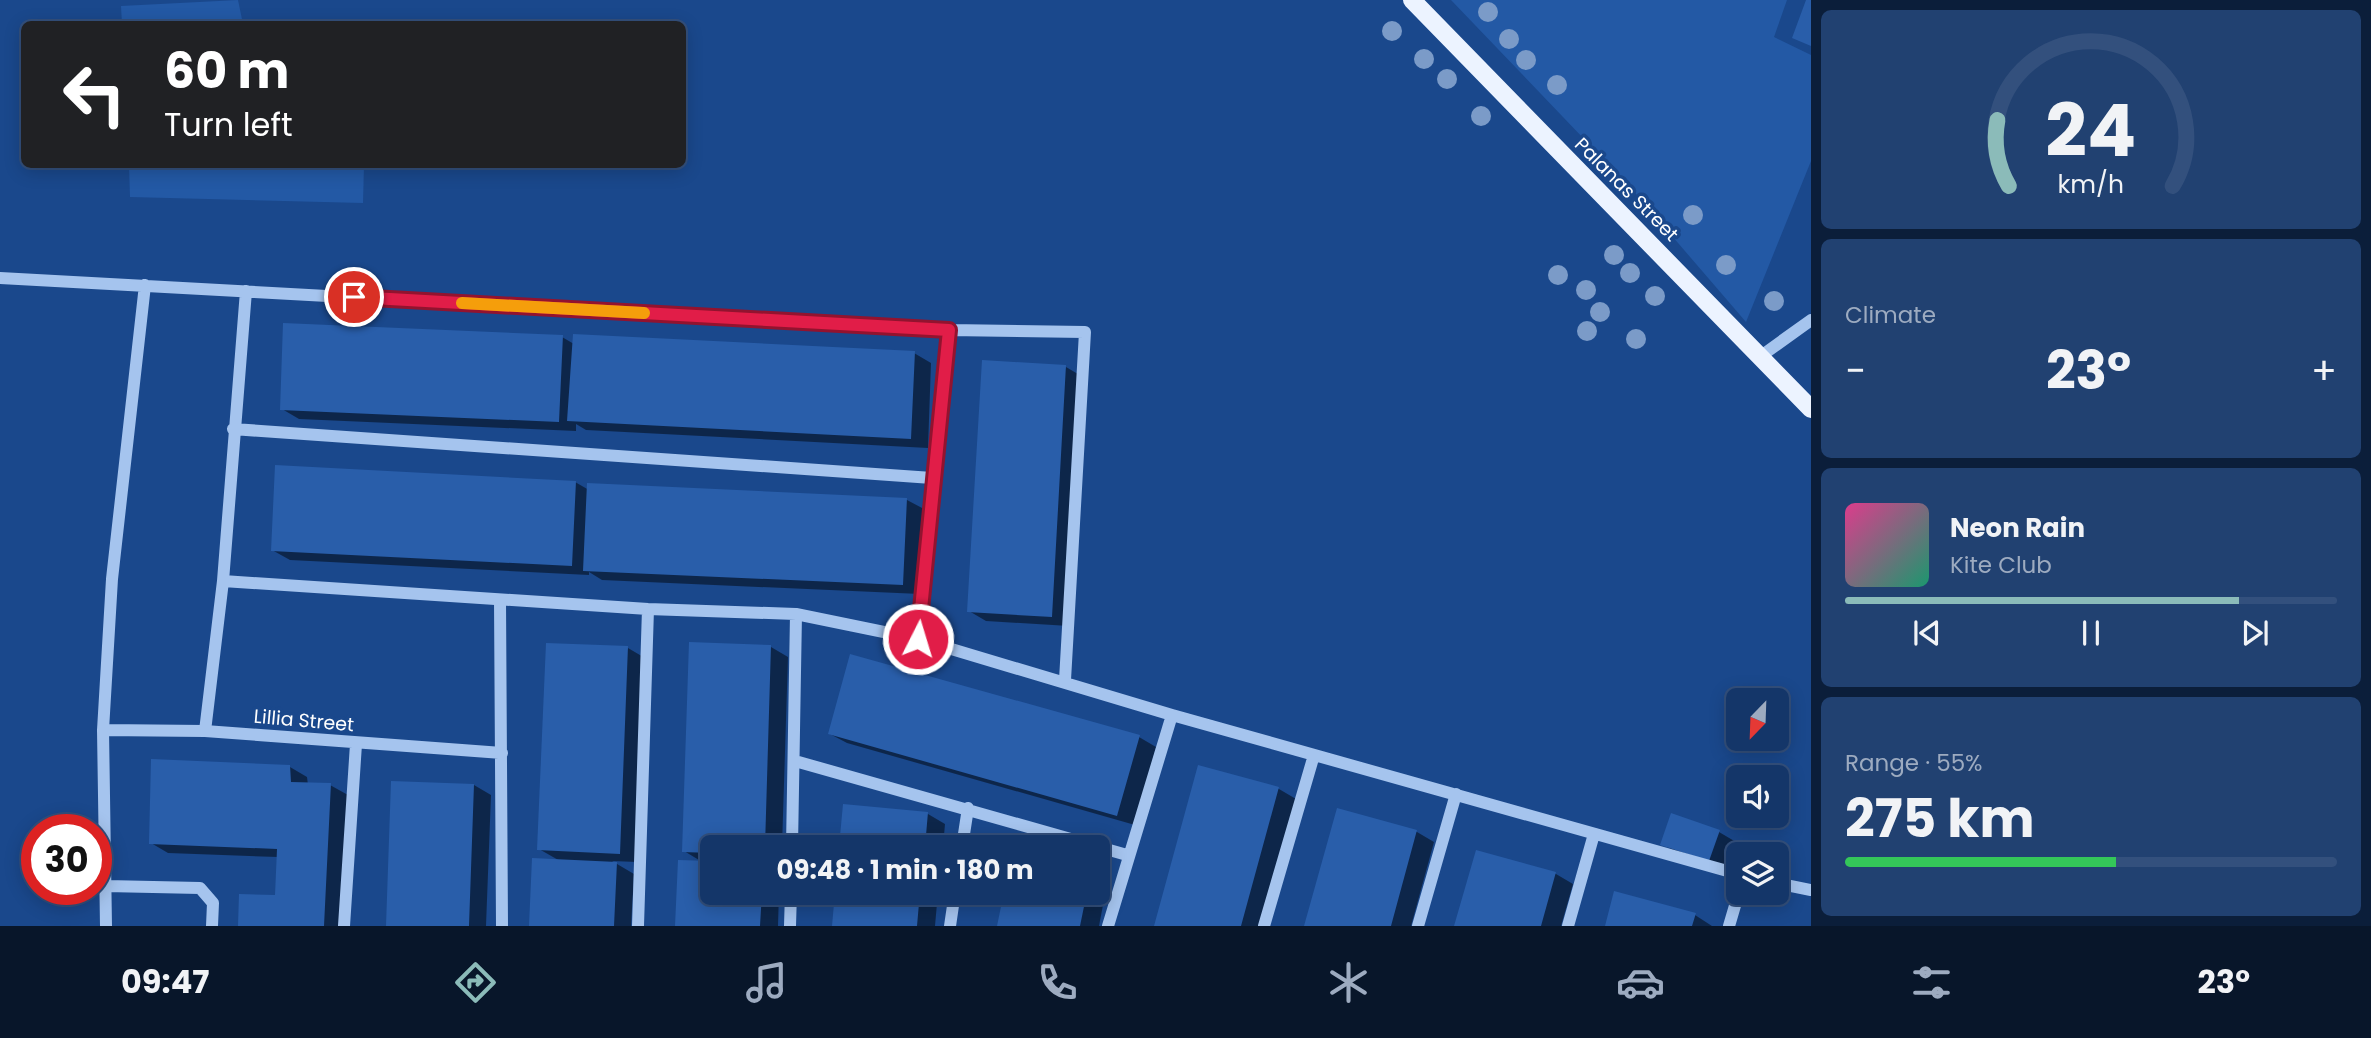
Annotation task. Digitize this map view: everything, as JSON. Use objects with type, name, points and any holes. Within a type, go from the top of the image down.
[{"type":"main road","name":"Palanas Street","points":[[1412,0],[1811,409]]},
{"type":"street","points":[[0,278],[949,330],[1085,331],[1065,680]]},
{"type":"street","points":[[105,814],[103,730],[112,579],[145,285]]},
{"type":"street","points":[[205,731],[223,581],[246,291]]},
{"type":"street","points":[[1761,356],[1811,320]]},
{"type":"street","points":[[918,639],[932,478],[949,330]]},
{"type":"street","points":[[233,429],[932,478]]},
{"type":"street","points":[[223,581],[648,609],[796,614],[918,639],[1065,680],[1172,715],[1726,871]]},
{"type":"street","points":[[500,600],[502,926]]},
{"type":"street","points":[[638,926],[648,609]]},
{"type":"street","points":[[792,835],[796,614]]},
{"type":"street","points":[[1108,926],[1127,855],[1172,715]]},
{"type":"street","name":"Lillia Street","points":[[103,730],[205,731],[502,753]]},
{"type":"street","points":[[344,926],[356,744]]},
{"type":"street","points":[[1264,926],[1314,755]]},
{"type":"street","points":[[795,761],[1127,855]]},
{"type":"street","points":[[1418,926],[1456,794]]},
{"type":"street","points":[[964,835],[968,808]]},
{"type":"street","points":[[1568,926],[1594,834]]},
{"type":"street","points":[[112,886],[200,888],[214,902],[212,926]]},
{"type":"street","points":[[1789,886],[1811,890]]},
{"type":"street","points":[[106,905],[107,926]]},
{"type":"street","points":[[790,926],[791,905]]},
{"type":"street","points":[[950,926],[953,905]]},
{"type":"street","points":[[1729,926],[1735,905]]},
{"type":"shaded area","points":[[238,0],[242,21],[122,21],[121,6]]},
{"type":"shaded area","points":[[1451,0],[1787,0],[1774,37],[1811,55],[1811,161],[1746,322],[1629,186]]},
{"type":"shaded area","points":[[129,168],[364,168],[363,203],[130,197]]},
{"type":"building","points":[[1806,0],[1811,0],[1811,46],[1792,38]]},
{"type":"building","points":[[283,323],[563,335],[559,422],[280,410]]},
{"type":"building","points":[[573,334],[915,351],[911,439],[567,421]]},
{"type":"building","points":[[982,360],[1066,365],[1052,617],[967,612]]},
{"type":"building","points":[[275,465],[576,481],[572,566],[271,551]]},
{"type":"building","points":[[587,483],[907,498],[903,585],[583,571]]},
{"type":"building","points":[[689,642],[771,645],[765,835],[700,835],[700,853],[682,852]]},
{"type":"building","points":[[546,643],[628,646],[620,854],[537,850]]},
{"type":"building","points":[[850,654],[1140,735],[1117,816],[828,734]]},
{"type":"building","points":[[151,759],[290,765],[291,782],[331,783],[324,926],[238,926],[239,894],[275,895],[277,849],[149,844]]},
{"type":"building","points":[[1198,765],[1279,787],[1241,926],[1154,926]]},
{"type":"building","points":[[391,781],[474,784],[469,926],[386,926]]},
{"type":"building","points":[[843,804],[928,812],[926,835],[840,835]]},
{"type":"building","points":[[1337,808],[1417,830],[1391,926],[1304,926]]},
{"type":"building","points":[[1671,813],[1720,830],[1709,861],[1660,845]]},
{"type":"building","points":[[1476,850],[1556,872],[1541,926],[1454,926]]},
{"type":"building","points":[[532,858],[617,862],[614,926],[529,926]]},
{"type":"building","points":[[678,860],[700,861],[700,905],[761,905],[760,926],[675,926]]},
{"type":"building","points":[[1614,891],[1696,913],[1692,926],[1605,926]]},
{"type":"building","points":[[834,905],[919,905],[917,926],[832,926]]},
{"type":"building","points":[[1001,905],[1084,905],[1080,926],[997,926]]},
{"type":"slow traffic","points":[[462,303],[644,313]]},
{"type":"route","points":[[354,297],[949,330],[932,478],[918,639]]}]
